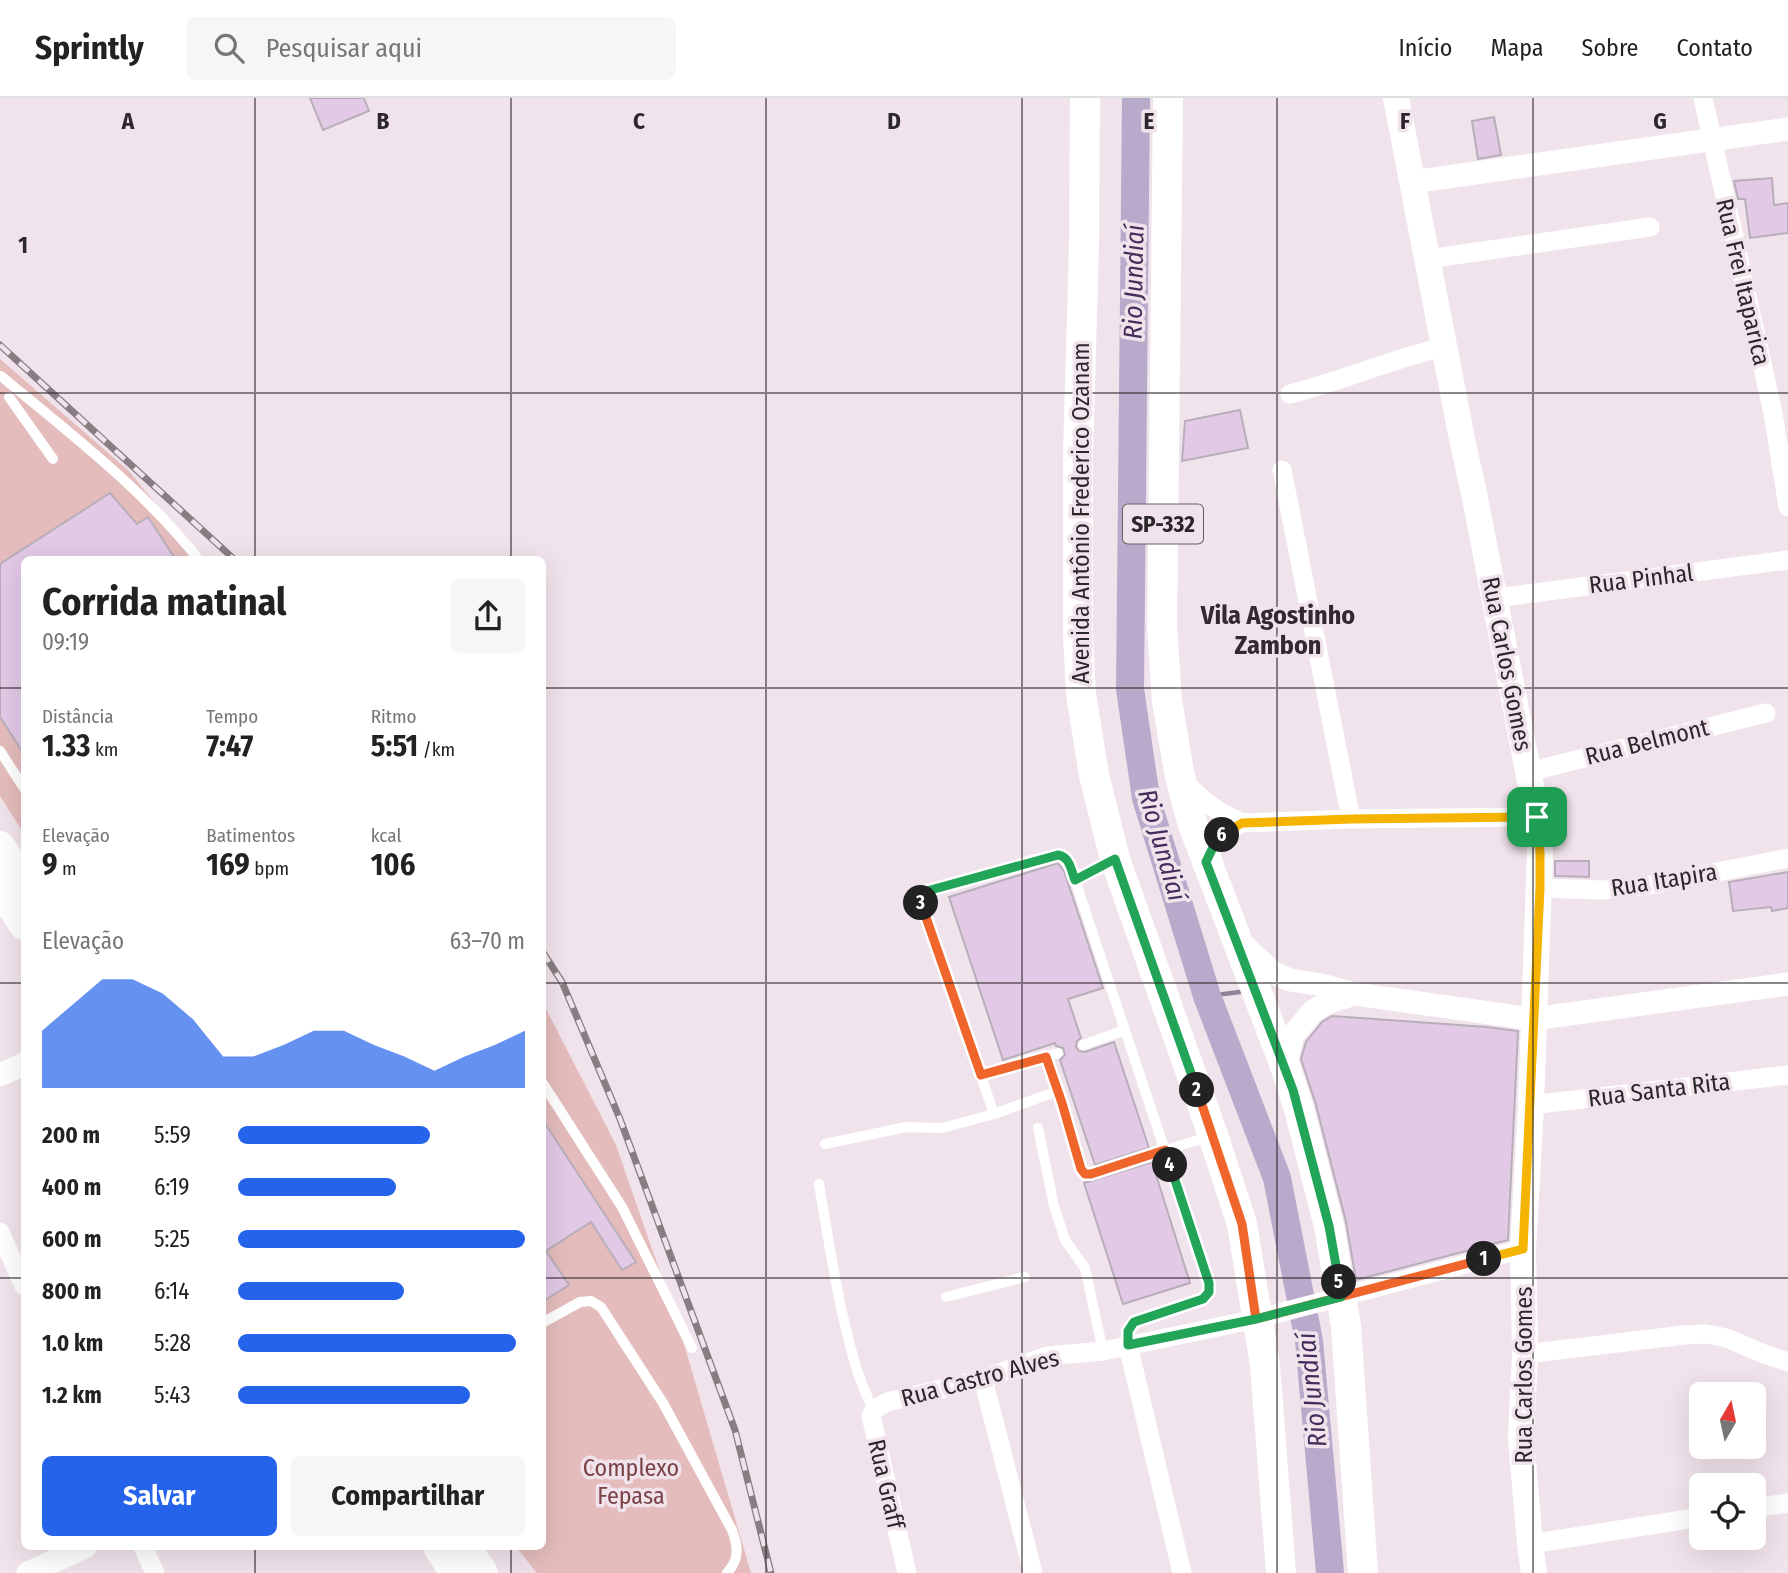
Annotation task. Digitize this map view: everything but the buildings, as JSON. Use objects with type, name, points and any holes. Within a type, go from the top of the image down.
[{"type":"main road","name":"Avenida Antônio Frederico Ozanam","points":[[1085,98],[1084,245],[1077,454],[1081,694],[1094,775],[1115,859],[1242,1224],[1264,1317],[1265,1366],[1281,1573]]},
{"type":"main road","name":"SP-332","points":[[1168,98],[1162,626],[1167,701],[1180,777],[1192,822],[1285,1066],[1329,1226],[1334,1299],[1347,1339],[1363,1573]]},
{"type":"main road","name":"Rua Carlos Gomes","points":[[1396,98],[1537,817],[1540,888],[1523,1249],[1525,1354],[1521,1438],[1534,1573]]},
{"type":"main road","points":[[0,846],[21,878]]},
{"type":"main road","points":[[0,888],[21,920]]},
{"type":"main road","points":[[440,1550],[455,1573]]},
{"type":"main road","points":[[468,1550],[483,1573]]},
{"type":"street","name":"Rua Frei Itaparica","points":[[1703,98],[1780,412],[1788,507]]},
{"type":"street","points":[[1412,183],[1788,129]]},
{"type":"street","points":[[1427,259],[1650,227]]},
{"type":"street","points":[[1290,394],[1323,386],[1413,354],[1444,348]]},
{"type":"street","points":[[1282,470],[1351,819]]},
{"type":"street","name":"Rua Pinhal","points":[[1495,598],[1788,561]]},
{"type":"street","name":"Rua Belmont","points":[[1528,772],[1766,713]]},
{"type":"street","points":[[1180,777],[1207,804],[1242,823],[1537,817]]},
{"type":"street","points":[[1206,862],[1215,843],[1226,832],[1242,823]]},
{"type":"street","name":"Rua Itapira","points":[[1540,888],[1604,890],[1651,885],[1788,858]]},
{"type":"street","points":[[1236,939],[1272,972],[1290,980],[1355,994],[1533,1019],[1788,984]]},
{"type":"street","points":[[1285,1066],[1304,982]]},
{"type":"street","points":[[1293,1035],[1313,1011],[1329,1002],[1355,994]]},
{"type":"street","points":[[0,1074],[21,1065]]},
{"type":"street","name":"Rua Santa Rita","points":[[1531,1105],[1788,1075]]},
{"type":"street","points":[[0,1232],[21,1279]]},
{"type":"street","name":"Rua Castro Alves","points":[[880,1406],[984,1379],[1047,1356],[1103,1350],[1264,1317],[1523,1249]]},
{"type":"street","points":[[1525,1354],[1706,1334],[1727,1338],[1788,1362]]},
{"type":"street","points":[[1128,1345],[1182,1573]]},
{"type":"street","points":[[984,1379],[1033,1573]]},
{"type":"street","name":"Rua Graff","points":[[880,1406],[871,1416],[907,1573]]},
{"type":"street","points":[[1766,1506],[1788,1503]]},
{"type":"street","points":[[1530,1544],[1689,1519]]},
{"type":"street","points":[[28,1573],[78,1550]]},
{"type":"street","points":[[144,1550],[155,1573]]},
{"type":"lane","points":[[1,376],[9,397],[53,459]]},
{"type":"lane","points":[[1,376],[100,458],[150,506],[195,556]]},
{"type":"lane","points":[[0,404],[9,397]]},
{"type":"lane","points":[[0,751],[21,783]]},
{"type":"lane","points":[[994,1114],[921,903],[922,896],[927,891],[1058,855],[1064,856],[1075,880],[1209,1283],[1209,1292],[1203,1299],[1134,1322],[1128,1331],[1128,1345]]},
{"type":"lane","points":[[1075,880],[1115,859]]},
{"type":"lane","points":[[1083,1045],[1125,1030]]},
{"type":"lane","points":[[981,1075],[1058,1053]]},
{"type":"lane","points":[[1046,1057],[1081,1169],[1085,1174],[1213,1135]]},
{"type":"lane","points":[[546,1088],[622,1208],[692,1348]]},
{"type":"lane","points":[[825,1144],[906,1127],[942,1128],[994,1114],[1058,1091]]},
{"type":"lane","points":[[1038,1128],[1054,1206],[1065,1240],[1085,1268],[1103,1350]]},
{"type":"lane","points":[[819,1184],[831,1262],[857,1373],[880,1406]]},
{"type":"lane","points":[[946,1297],[1025,1277]]},
{"type":"lane","points":[[546,1321],[580,1302],[591,1301],[601,1307],[663,1403],[732,1530],[737,1556],[727,1573]]},
{"type":"green space","points":[[0,359],[129,471],[198,556],[21,556],[21,829],[0,796]]},
{"type":"green space","name":"Complexo Fepasa","points":[[546,1009],[616,1145],[679,1327],[751,1573],[537,1573],[518,1550],[546,1550]]},
{"type":"waterway","name":"Rio Jundiaí","points":[[1136,98],[1130,689],[1146,798],[1207,996],[1277,1178],[1309,1341],[1330,1573]]},
{"type":"waterway","points":[[1207,996],[1240,992]]},
{"type":"railway","points":[[0,345],[231,556]]},
{"type":"railway","points":[[546,957],[562,982],[620,1119],[735,1430],[771,1573]]},
{"type":"district","name":"Vila Agostinho Zambon","points":[[1278,630]]},
{"type":"route","points":[[1537,817],[1242,823],[1226,832],[1215,843],[1206,862],[1299,1109],[1329,1226],[1341,1297],[1256,1319],[1128,1345],[1128,1331],[1134,1322],[1203,1299],[1209,1292],[1209,1283],[1165,1150],[1085,1174],[1081,1169],[1046,1057],[981,1075],[921,903],[922,896],[927,891],[1058,855],[1068,860],[1075,880],[1115,859],[1242,1224],[1256,1319],[1326,1301],[1523,1249],[1540,888],[1537,817]]}]
